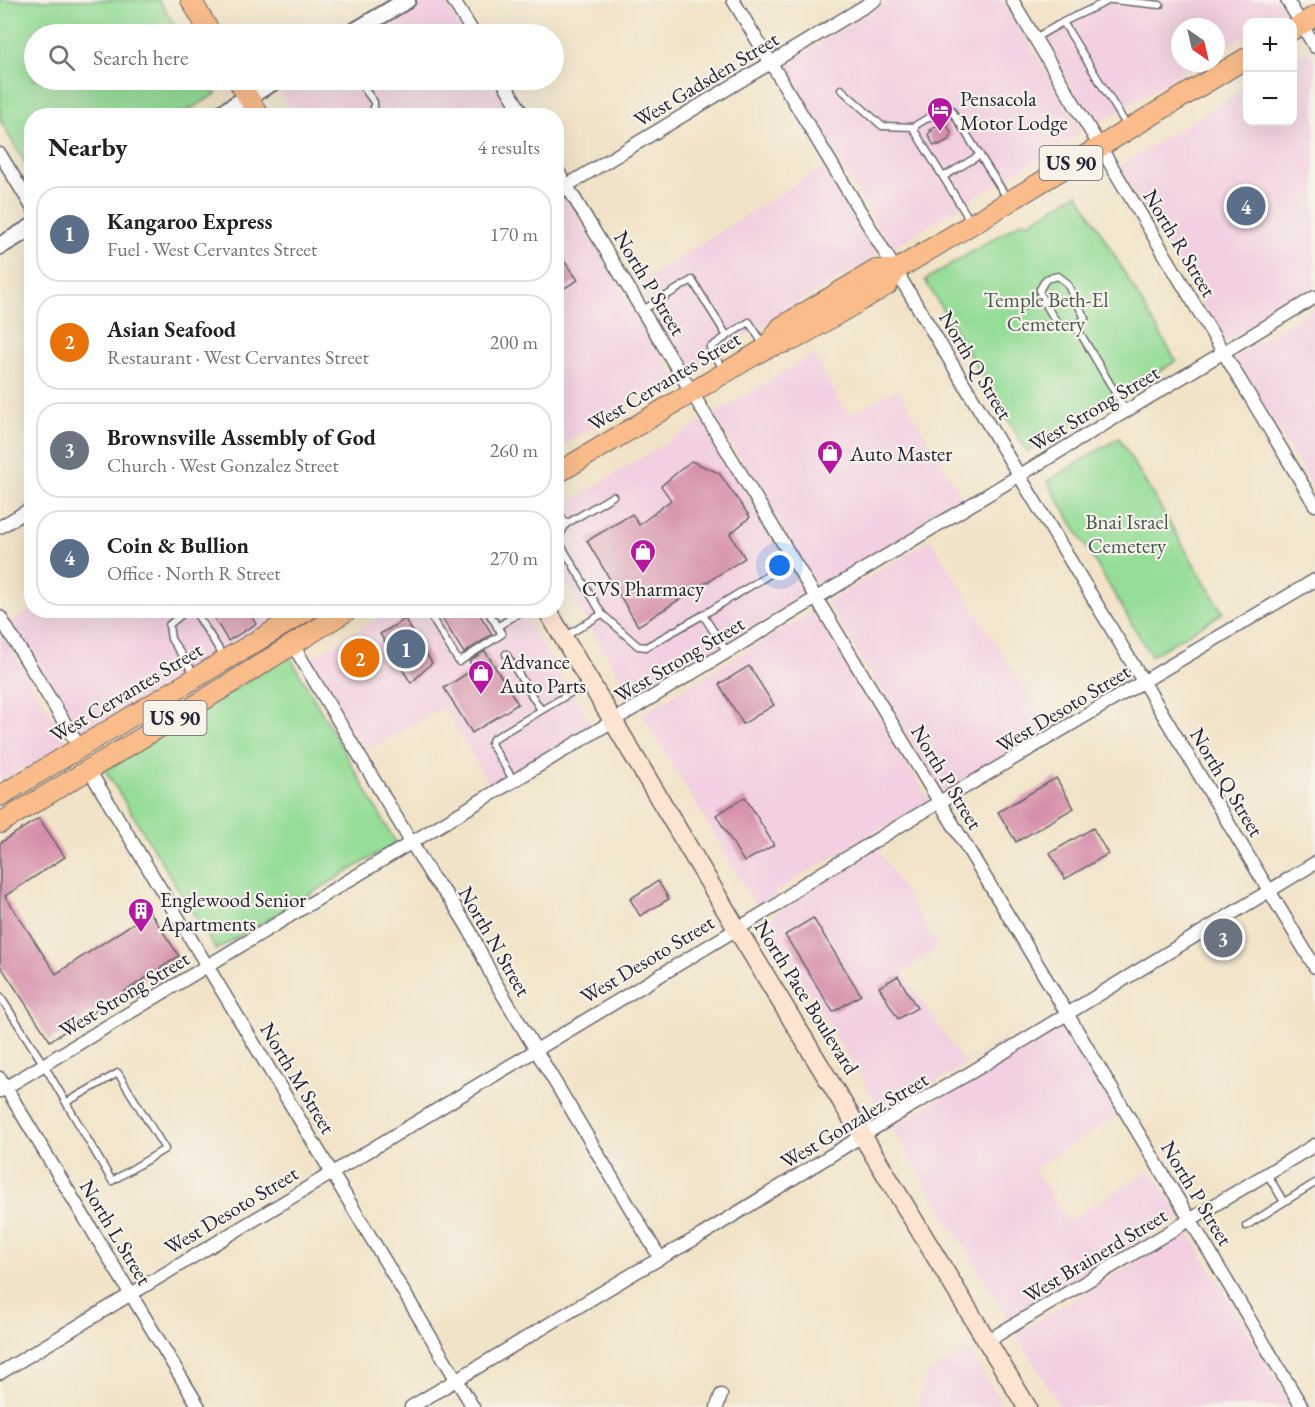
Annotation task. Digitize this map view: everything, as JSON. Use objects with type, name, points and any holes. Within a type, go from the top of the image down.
[{"type":"main road","points":[[190,0],[205,24]]},
{"type":"main road","name":"West Cervantes Street","points":[[564,468],[765,348],[793,340],[887,285],[896,270],[1243,60]]},
{"type":"main road","points":[[244,90],[254,108]]},
{"type":"main road","name":"West Cervantes Street","points":[[0,796],[226,660],[279,618]]},
{"type":"main road","name":"US 90","points":[[0,823],[335,618]]},
{"type":"main road","name":"North Pace Boulevard","points":[[552,618],[736,929],[1027,1407]]},
{"type":"street","points":[[367,24],[407,0]]},
{"type":"street","points":[[453,0],[468,24]]},
{"type":"street","name":"North Q Street","points":[[733,0],[1021,475],[1315,967]]},
{"type":"street","name":"West Gadsden Street","points":[[564,187],[875,0]]},
{"type":"street","name":"North R Street","points":[[1012,0],[1315,505]]},
{"type":"street","points":[[1287,0],[1303,23],[1315,47]]},
{"type":"street","points":[[230,108],[260,90]]},
{"type":"street","points":[[508,90],[519,108]]},
{"type":"street","points":[[0,154],[24,194]]},
{"type":"street","name":"North P Street","points":[[564,191],[643,310],[693,392],[1302,1407]]},
{"type":"street","points":[[0,246],[24,232]]},
{"type":"street","name":"West Strong Street","points":[[2,1085],[44,1065],[1315,297]]},
{"type":"street","points":[[0,527],[24,513]]},
{"type":"street","name":"West Desoto Street","points":[[0,1373],[736,929],[777,904],[799,887],[1315,580]]},
{"type":"street","points":[[0,617],[80,748]]},
{"type":"street","name":"North N Street","points":[[293,645],[432,877],[453,903],[470,930],[494,980],[660,1258]]},
{"type":"street","name":"North M Street","points":[[89,770],[473,1407]]},
{"type":"street","name":"West Gonzalez Street","points":[[411,1407],[718,1225],[1315,863]]},
{"type":"street","name":"North L Street","points":[[2,1085],[199,1407]]},
{"type":"street","name":"West Brainerd Street","points":[[987,1341],[1315,1145]]},
{"type":"lane","points":[[1035,39],[1063,22],[1112,0],[1160,5]]},
{"type":"lane","points":[[1063,22],[1128,129]]},
{"type":"lane","points":[[841,89],[882,126],[915,127],[946,107],[950,108],[1009,201]]},
{"type":"lane","points":[[365,90],[374,102],[374,108]]},
{"type":"lane","points":[[915,127],[914,130],[972,224]]},
{"type":"lane","points":[[943,177],[980,155]]},
{"type":"lane","points":[[1058,276],[1066,282],[1085,318],[1076,326],[1068,328],[1056,321],[1040,289],[1046,279],[1058,276]]},
{"type":"lane","points":[[643,310],[692,280],[727,336]]},
{"type":"lane","points":[[725,373],[710,348],[749,322],[765,348]]},
{"type":"lane","points":[[1076,326],[1126,412]]},
{"type":"lane","points":[[564,528],[566,524],[614,496]]},
{"type":"lane","points":[[564,550],[602,614],[643,648],[703,615],[793,560]]},
{"type":"lane","points":[[563,638],[602,614]]},
{"type":"lane","points":[[703,615],[727,653]]},
{"type":"lane","points":[[177,618],[169,625],[171,639],[197,678]]},
{"type":"lane","points":[[199,618],[226,660]]},
{"type":"lane","points":[[432,618],[459,662],[502,634],[492,618],[485,622]]},
{"type":"lane","points":[[497,627],[511,618]]},
{"type":"lane","points":[[439,629],[446,625]]},
{"type":"lane","points":[[448,645],[456,640]]},
{"type":"lane","points":[[506,654],[541,710]]},
{"type":"lane","points":[[514,781],[491,744],[493,739],[589,681]]},
{"type":"lane","points":[[0,996],[67,1102],[112,1181],[165,1149],[118,1073],[67,1102]]},
{"type":"lane","points":[[1267,1174],[1284,1202]]},
{"type":"lane","points":[[1246,1226],[1315,1183]]},
{"type":"shaded area","points":[[424,0],[444,0],[459,24],[384,24]]},
{"type":"shaded area","points":[[891,0],[1003,0],[1082,133],[891,248],[782,66]]},
{"type":"shaded area","points":[[1107,0],[1278,0],[1285,11],[1273,18],[1243,18],[1243,36],[1225,47],[1225,18],[1171,18],[1171,72],[1184,72],[1095,125],[1043,38]]},
{"type":"shaded area","points":[[1308,50],[1315,62],[1315,287],[1225,342],[1119,166],[1243,89],[1243,126],[1297,126],[1297,57]]},
{"type":"shaded area","points":[[279,90],[500,90],[511,108],[290,108]]},
{"type":"shaded area","points":[[824,166],[878,255],[688,370],[636,285]]},
{"type":"shaded area","points":[[564,197],[675,377],[564,445]]},
{"type":"shaded area","points":[[1315,307],[1315,491],[1234,357]]},
{"type":"shaded area","points":[[813,354],[848,415],[898,389],[964,500],[819,588],[714,414]]},
{"type":"shaded area","points":[[702,421],[806,595],[633,699],[564,582],[564,505]]},
{"type":"shaded area","points":[[931,540],[1050,729],[942,793],[827,602]]},
{"type":"shaded area","points":[[815,610],[929,800],[794,880],[757,907],[642,714]]},
{"type":"shaded area","points":[[24,614],[24,618],[271,618],[272,620],[80,735],[12,622]]},
{"type":"shaded area","points":[[378,618],[525,618],[592,725],[490,786],[444,706],[366,751],[310,659]]},
{"type":"shaded area","points":[[0,631],[68,743],[0,783]]},
{"type":"shaded area","points":[[878,849],[939,947],[903,973],[964,1063],[1035,1022],[883,1114],[766,921],[804,894]]},
{"type":"shaded area","points":[[1064,1024],[1118,1115],[1034,1169],[1068,1221],[1151,1170],[1180,1217],[1008,1319],[892,1128]]},
{"type":"shaded area","points":[[1188,1231],[1293,1407],[1060,1407],[1016,1334]]},
{"type":"shaded area","points":[[969,1349],[1004,1407],[917,1407],[927,1374]]},
{"type":"green space","points":[[0,0],[159,0],[174,24],[24,24],[24,90],[213,90],[216,94],[192,108],[24,108],[24,161],[0,120]]},
{"type":"green space","name":"Temple Beth-El Cemetery","points":[[1078,193],[1176,361],[1123,394],[1120,392],[1112,400],[1027,452],[925,280],[1025,220],[1027,224]]},
{"type":"green space","name":"Bnai Israel Cemetery","points":[[1119,438],[1223,613],[1151,656],[1047,481]]},
{"type":"green space","points":[[289,655],[396,843],[216,950],[105,770]]},
{"type":"building","name":"Pensacola Motor Lodge","points":[[941,123],[942,125],[946,123],[952,135],[950,139],[934,146],[928,134]]},
{"type":"building","points":[[564,261],[578,280],[564,288]]},
{"type":"building","points":[[691,461],[719,473],[750,517],[730,534],[745,558],[638,626],[587,541],[632,514],[639,525],[671,500],[661,486]]},
{"type":"building","points":[[214,618],[253,618],[256,624],[228,641]]},
{"type":"building","points":[[442,618],[482,618],[492,634],[464,653]]},
{"type":"building","points":[[405,619],[432,663],[411,683],[380,634]]},
{"type":"building","name":"Advance Auto Parts","points":[[485,651],[518,704],[472,733],[444,688],[474,669],[469,661]]},
{"type":"building","points":[[749,666],[774,705],[743,724],[719,684]]},
{"type":"building","points":[[1056,778],[1074,808],[1016,842],[998,812]]},
{"type":"building","points":[[745,797],[774,845],[744,862],[716,815]]},
{"type":"building","name":"Englewood Senior Apartments","points":[[39,818],[65,857],[5,896],[56,974],[150,912],[179,956],[50,1041],[0,965],[0,843]]},
{"type":"building","points":[[1093,828],[1108,854],[1065,879],[1050,853]]},
{"type":"building","points":[[658,881],[669,899],[640,916],[630,899]]},
{"type":"building","points":[[813,918],[861,995],[833,1012],[785,935]]},
{"type":"building","points":[[898,976],[917,1008],[898,1019],[879,987]]},
{"type":"place","name":"Pensacola Motor Lodge","points":[[940,133]]},
{"type":"place","name":"Coin & Bullion","points":[[1246,206]]},
{"type":"place","name":"Auto Master","points":[[830,476]]},
{"type":"place","name":"CVS Pharmacy","points":[[643,575]]},
{"type":"place","name":"Kangaroo Express","points":[[406,649]]},
{"type":"place","name":"Asian Seafood","points":[[360,658]]},
{"type":"place","name":"Advance Auto Parts","points":[[481,696]]},
{"type":"place","name":"Englewood Senior Apartments","points":[[141,934]]},
{"type":"place","name":"Brownsville Assembly of God","points":[[1223,938]]}]
